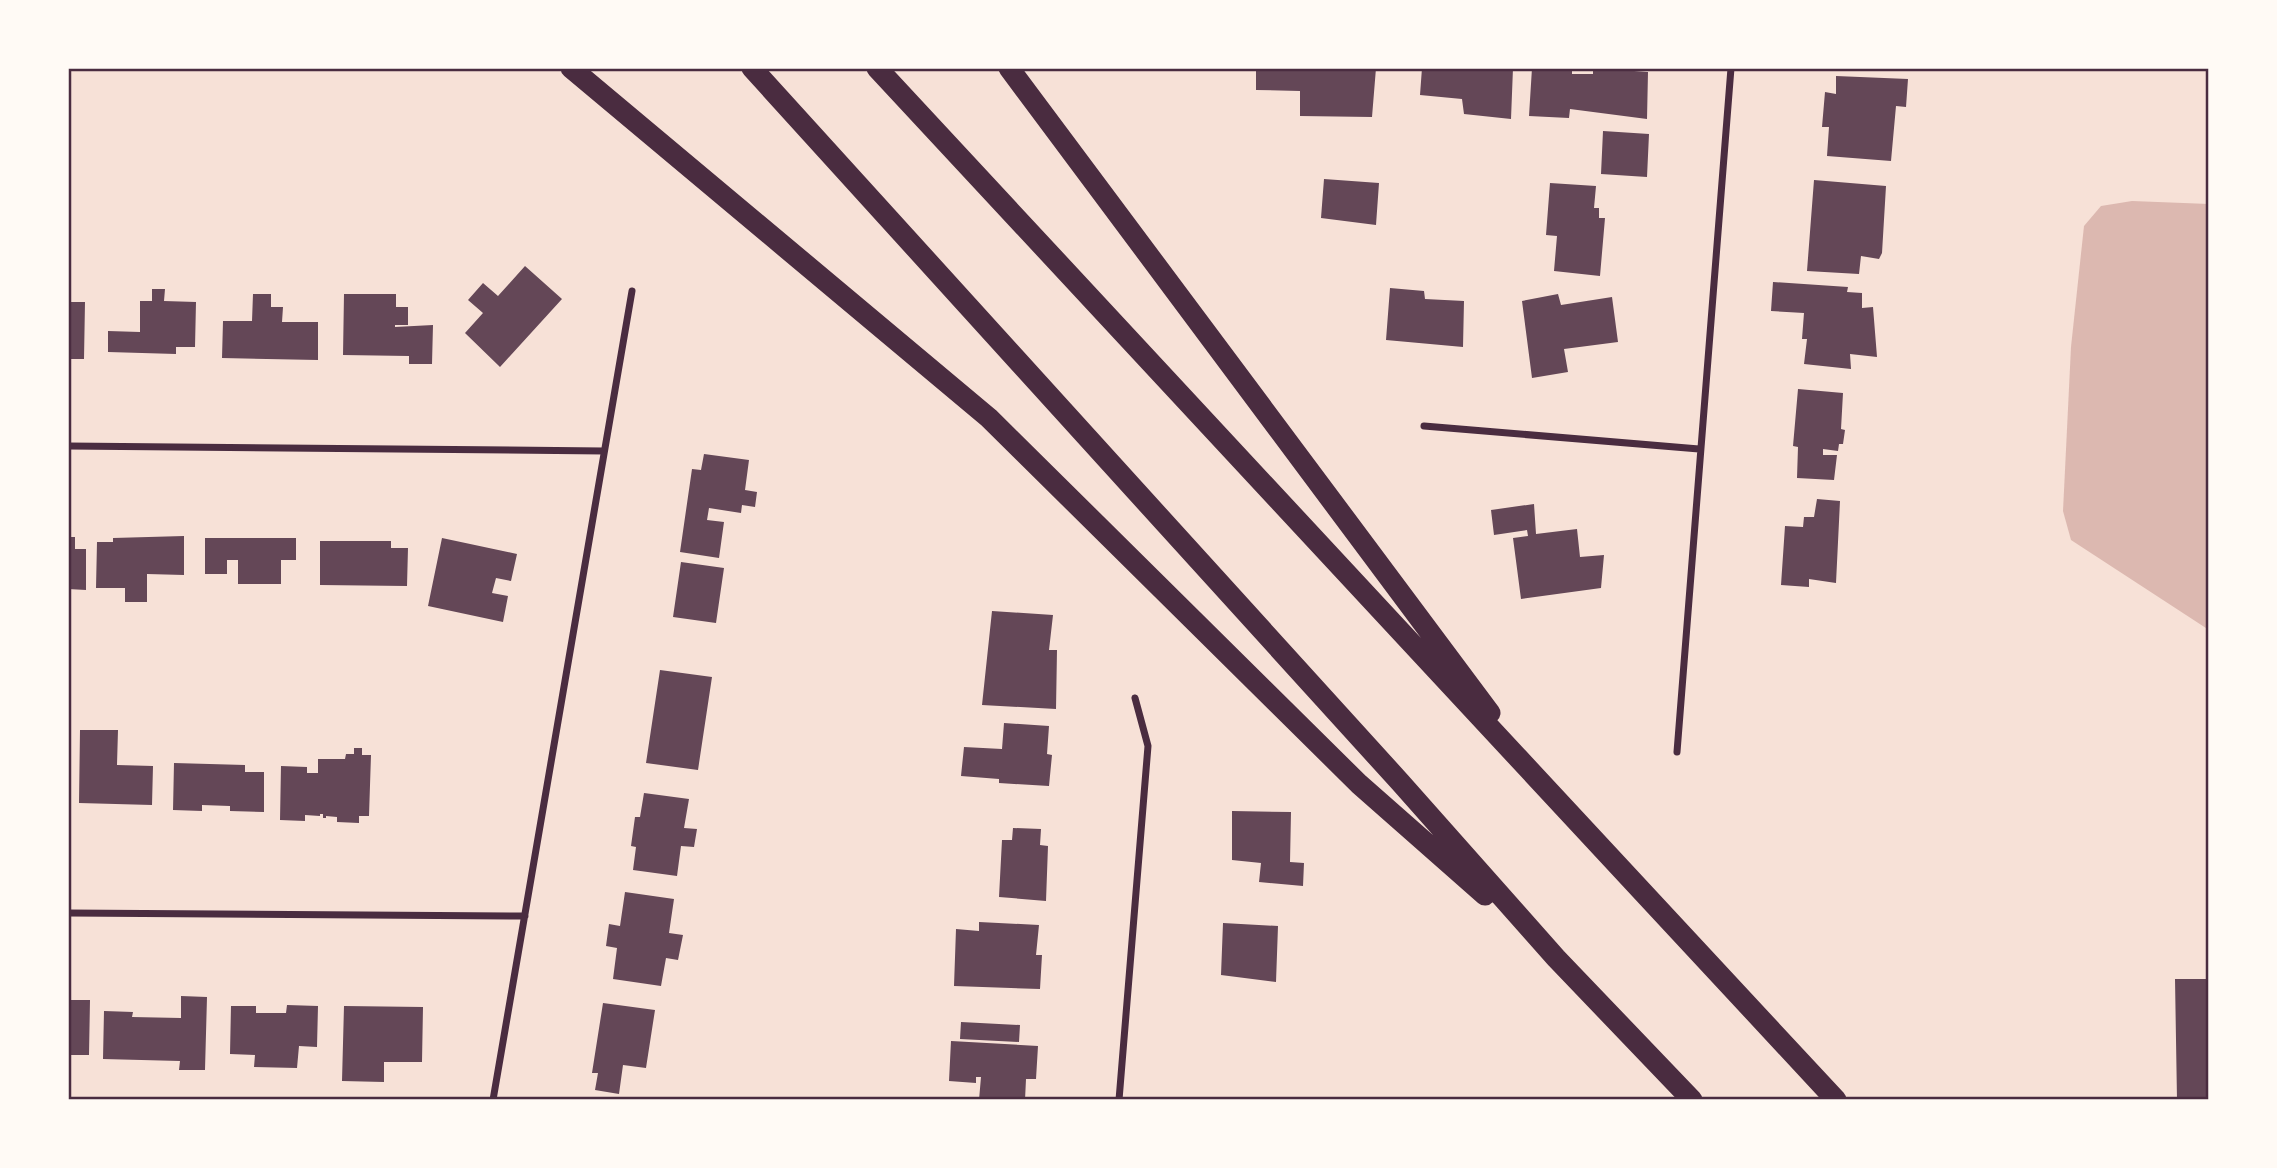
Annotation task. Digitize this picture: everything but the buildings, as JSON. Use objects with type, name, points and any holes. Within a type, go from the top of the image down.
[{"type":"highway","points":[[571,68],[989,418],[1359,785],[1556,958]]},
{"type":"highway","points":[[752,68],[1400,782],[1556,958],[1692,1100]]},
{"type":"highway","points":[[877,68],[1836,1100]]},
{"type":"highway","points":[[1009,68],[1557,801]]},
{"type":"street","points":[[1677,752],[1731,68]]},
{"type":"street","points":[[493,1100],[632,291]]},
{"type":"street","points":[[1424,426],[1699,449]]},
{"type":"street","points":[[68,446],[604,451]]},
{"type":"street","points":[[1119,1100],[1149,746],[1135,698]]},
{"type":"street","points":[[68,913],[525,916]]},
{"type":"shaded area","points":[[2132,201],[2209,204],[2209,630],[2071,540],[2063,511],[2071,347],[2084,226],[2101,206]]}]
